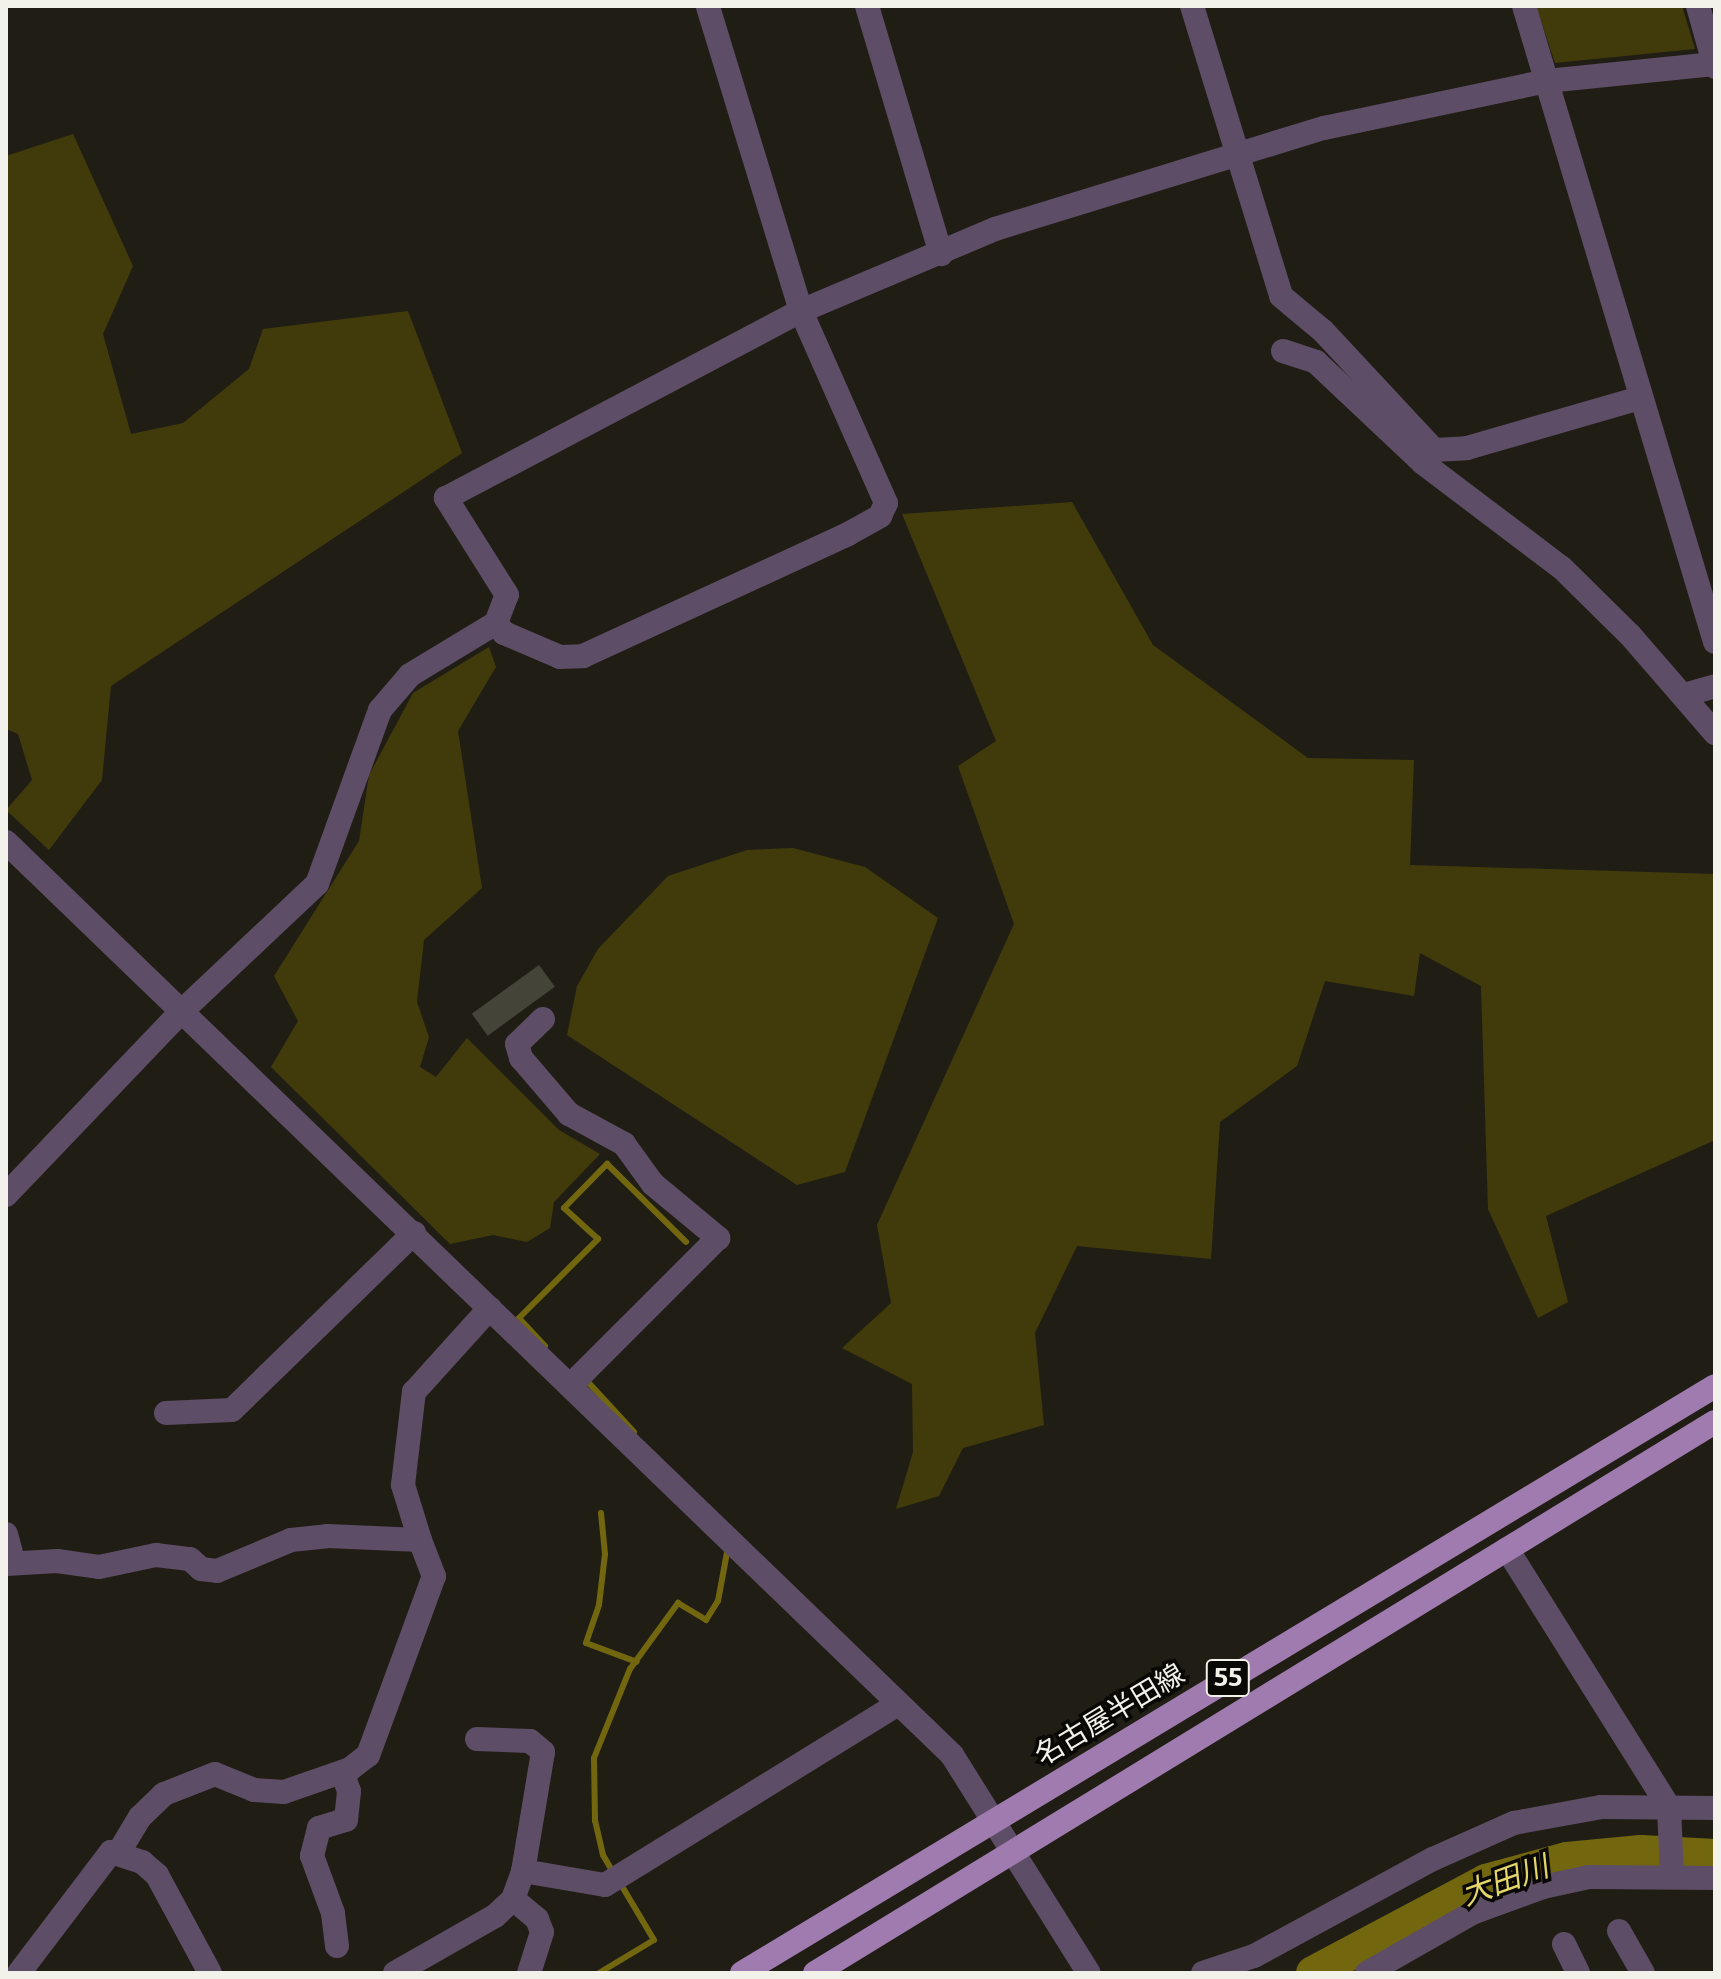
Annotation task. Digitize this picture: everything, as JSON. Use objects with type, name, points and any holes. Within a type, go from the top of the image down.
[{"type":"main road","name":"名古屋半田線","points":[[742,1973],[1715,1386]]},
{"type":"main road","name":"55","points":[[815,1973],[1715,1422]]},
{"type":"street","points":[[496,623],[504,633],[560,657],[583,656],[880,516],[884,493],[801,311],[708,6]]},
{"type":"street","points":[[867,6],[941,254]]},
{"type":"street","points":[[1192,6],[1281,296],[1323,331],[1434,450],[1467,448],[1640,398]]},
{"type":"street","points":[[1524,6],[1715,642]]},
{"type":"street","points":[[6,1195],[181,1012],[317,884],[330,858],[356,767],[380,710],[399,684],[496,623],[507,595],[446,498],[801,311],[995,229],[1236,152],[1547,81],[1715,66],[1698,6]]},
{"type":"street","points":[[1283,351],[1316,362],[1423,463],[1562,568],[1684,695],[1715,733]]},
{"type":"street","points":[[1684,695],[1715,686]]},
{"type":"street","points":[[6,842],[952,1755],[1016,1850],[1089,1973]]},
{"type":"street","points":[[543,1019],[517,1044],[521,1058],[569,1114],[624,1144],[653,1184],[718,1238],[570,1386]]},
{"type":"street","points":[[166,1413],[232,1410],[414,1233]]},
{"type":"street","points":[[119,1852],[140,1817],[164,1794],[215,1774],[269,1793],[342,1772],[368,1755],[411,1646],[434,1576],[403,1485],[414,1392],[490,1308]]},
{"type":"street","points":[[6,1534],[10,1563],[57,1561],[99,1567],[156,1555],[190,1559],[201,1569],[217,1571],[310,1537],[420,1540]]},
{"type":"street","points":[[1507,1549],[1669,1807],[1672,1875]]},
{"type":"street","points":[[523,1871],[605,1885],[897,1705]]},
{"type":"street","points":[[395,1973],[495,1916],[513,1899],[523,1871],[543,1752],[530,1741],[477,1739]]},
{"type":"street","points":[[337,1946],[333,1913],[312,1856],[319,1828],[346,1820],[349,1791],[342,1772]]},
{"type":"street","points":[[1203,1973],[1254,1956],[1433,1859],[1514,1823],[1601,1807],[1715,1808]]},
{"type":"street","points":[[19,1973],[111,1852],[119,1852],[157,1875],[210,1973]]},
{"type":"street","points":[[1367,1973],[1394,1967],[1472,1913],[1543,1887],[1589,1877],[1672,1875],[1715,1878]]},
{"type":"street","points":[[513,1899],[541,1926],[529,1973]]},
{"type":"street","points":[[1619,1931],[1643,1973]]},
{"type":"street","points":[[1564,1944],[1578,1973]]},
{"type":"shaded area","points":[[1536,6],[1682,6],[1695,49],[1555,63]]},
{"type":"shaded area","points":[[73,134],[133,266],[103,334],[131,434],[183,423],[249,369],[263,329],[408,311],[462,453],[111,686],[102,780],[49,850],[6,810],[32,780],[18,734],[6,729],[6,156]]},
{"type":"shaded area","points":[[1072,502],[1153,645],[1308,758],[1414,760],[1410,865],[1715,874],[1715,1140],[1546,1216],[1568,1302],[1538,1318],[1488,1209],[1481,986],[1420,953],[1414,996],[1325,981],[1297,1066],[1220,1122],[1211,1259],[1077,1246],[1035,1333],[1044,1425],[963,1448],[939,1496],[896,1509],[913,1452],[912,1384],[842,1348],[891,1303],[877,1225],[1014,924],[958,766],[996,741],[902,514]]},
{"type":"shaded area","points":[[489,647],[496,667],[458,731],[482,888],[424,940],[417,1002],[429,1037],[420,1067],[436,1077],[467,1038],[559,1130],[600,1154],[554,1202],[550,1228],[527,1242],[493,1235],[450,1244],[271,1067],[298,1021],[274,976],[359,841],[369,775],[413,693]]},
{"type":"shaded area","points":[[793,848],[865,867],[938,918],[845,1172],[797,1185],[567,1035],[577,986],[598,949],[668,876],[747,850]]},
{"type":"building","points":[[539,965],[555,987],[488,1036],[472,1014]]},
{"type":"waterway","points":[[545,1346],[519,1318],[598,1239],[564,1208],[607,1164],[686,1242]]},
{"type":"waterway","points":[[588,1382],[634,1432]]},
{"type":"waterway","points":[[601,1513],[605,1554],[599,1605],[586,1643],[637,1662]]},
{"type":"waterway","points":[[614,1874],[603,1855],[595,1821],[594,1758],[630,1669],[678,1603],[706,1620],[718,1601],[728,1547]]},
{"type":"waterway","name":"大田川","points":[[1313,1973],[1486,1881],[1567,1859],[1641,1852],[1715,1856]]},
{"type":"waterway","points":[[599,1973],[654,1940],[620,1883]]}]
